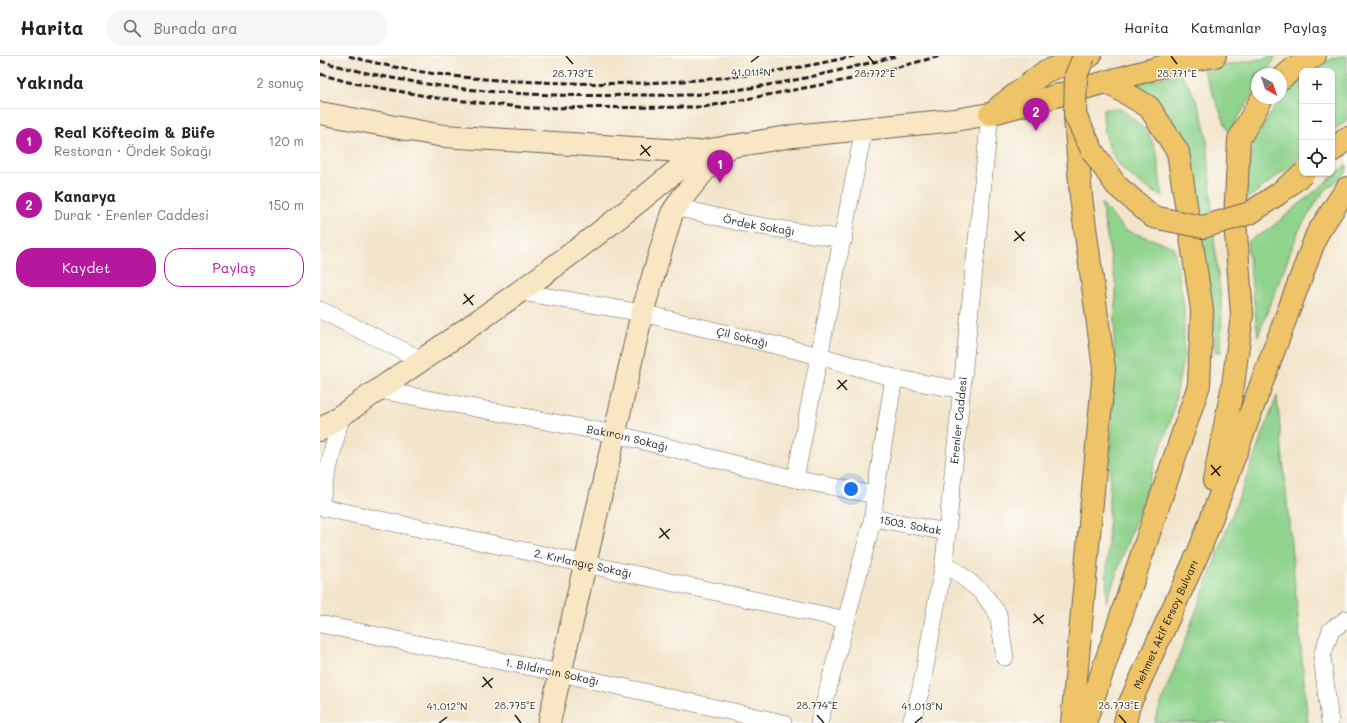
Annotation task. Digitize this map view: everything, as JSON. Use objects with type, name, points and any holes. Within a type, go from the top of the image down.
[{"type":"main road","points":[[1072,723],[1104,369],[1081,197],[1075,115],[1076,76],[1084,56]]},
{"type":"main road","points":[[990,114],[1046,71],[1090,56]]},
{"type":"main road","points":[[990,114],[1176,63],[1214,56]]},
{"type":"main road","points":[[1287,74],[1295,67],[1315,56]]},
{"type":"main road","points":[[1085,723],[1200,385],[1202,310],[1178,152],[1149,107],[1107,82]]},
{"type":"main road","points":[[1200,549],[1233,385],[1242,314],[1235,220],[1239,139],[1259,104]]},
{"type":"main road","points":[[1075,115],[1093,152],[1116,185],[1153,217],[1203,227],[1250,213],[1278,194],[1300,176]]},
{"type":"main road","points":[[1335,148],[1347,138]]},
{"type":"main road","points":[[1200,549],[1317,234],[1347,188]]},
{"type":"main road","name":"Mehmet Akif Ersoy Bulvarı","points":[[1125,723],[1129,705],[1200,549]]},
{"type":"street","points":[[320,113],[443,136],[698,152],[793,136],[954,120],[990,114]]},
{"type":"street","name":"Erenler Caddesi","points":[[911,723],[921,689],[944,562],[990,114]]},
{"type":"street","points":[[795,479],[844,239],[864,128]]},
{"type":"street","points":[[549,723],[642,313],[672,213],[705,170],[730,146]]},
{"type":"street","points":[[652,149],[663,153],[668,165],[667,176],[663,183]]},
{"type":"street","points":[[320,430],[521,292],[663,183],[698,152]]},
{"type":"street","name":"Ördek Sokağı","points":[[676,207],[746,224],[844,239]]},
{"type":"street","name":"Çil Sokağı","points":[[521,292],[642,313],[820,356],[894,378],[962,390]]},
{"type":"street","points":[[320,310],[422,360]]},
{"type":"street","points":[[819,723],[873,518],[875,495],[894,378]]},
{"type":"street","name":"Bakırcın Sokağı","points":[[379,390],[615,434],[795,479],[875,495]]},
{"type":"street","points":[[320,503],[342,416]]},
{"type":"street","name":"2. Kırlangıç Sokağı","points":[[320,507],[847,620]]},
{"type":"street","name":"1503. Sokak","points":[[873,518],[947,532]]},
{"type":"street","points":[[944,562],[982,592],[998,614],[1005,657]]},
{"type":"street","points":[[1330,723],[1322,656],[1331,630],[1347,619]]},
{"type":"street","name":"1. Bıldırcın Sokağı","points":[[320,624],[560,673],[783,723]]},
{"type":"green space","points":[[1276,56],[1269,68],[1251,68],[1251,97],[1229,133],[1203,70]]},
{"type":"green space","points":[[1347,56],[1347,120],[1335,130],[1335,68],[1317,68],[1332,58]]},
{"type":"green space","points":[[1180,74],[1186,81],[1195,97],[1207,140],[1215,250],[1222,307],[1221,352],[1215,352],[1214,318],[1181,138],[1172,119],[1162,106],[1134,84]]},
{"type":"green space","points":[[1299,80],[1299,159],[1243,202],[1255,138],[1277,104],[1287,104],[1288,88]]},
{"type":"green space","points":[[1103,109],[1122,109],[1148,132],[1157,154],[1162,197],[1136,180],[1126,171],[1111,152],[1104,126]]},
{"type":"green space","points":[[1347,165],[1347,172],[1323,192],[1299,230],[1258,336],[1247,242],[1268,230]]},
{"type":"green space","points":[[1101,203],[1125,230],[1174,247],[1184,307],[1184,355],[1172,416],[1106,603],[1116,286]]},
{"type":"green space","points":[[1277,396],[1308,723],[1155,723],[1156,717]]},
{"type":"railway","points":[[349,56],[420,72],[468,78],[580,83],[698,80],[776,71],[854,56]]},
{"type":"railway","points":[[320,61],[358,71],[436,85],[515,93],[594,96],[701,94],[750,88],[824,74],[896,56]]},
{"type":"railway","points":[[320,74],[348,82],[437,98],[528,108],[704,107],[857,78],[940,56]]},
{"type":"place","name":"Kanarya","points":[[1036,131]]},
{"type":"place","name":"Real Köftecim & Büfe","points":[[720,183]]}]
